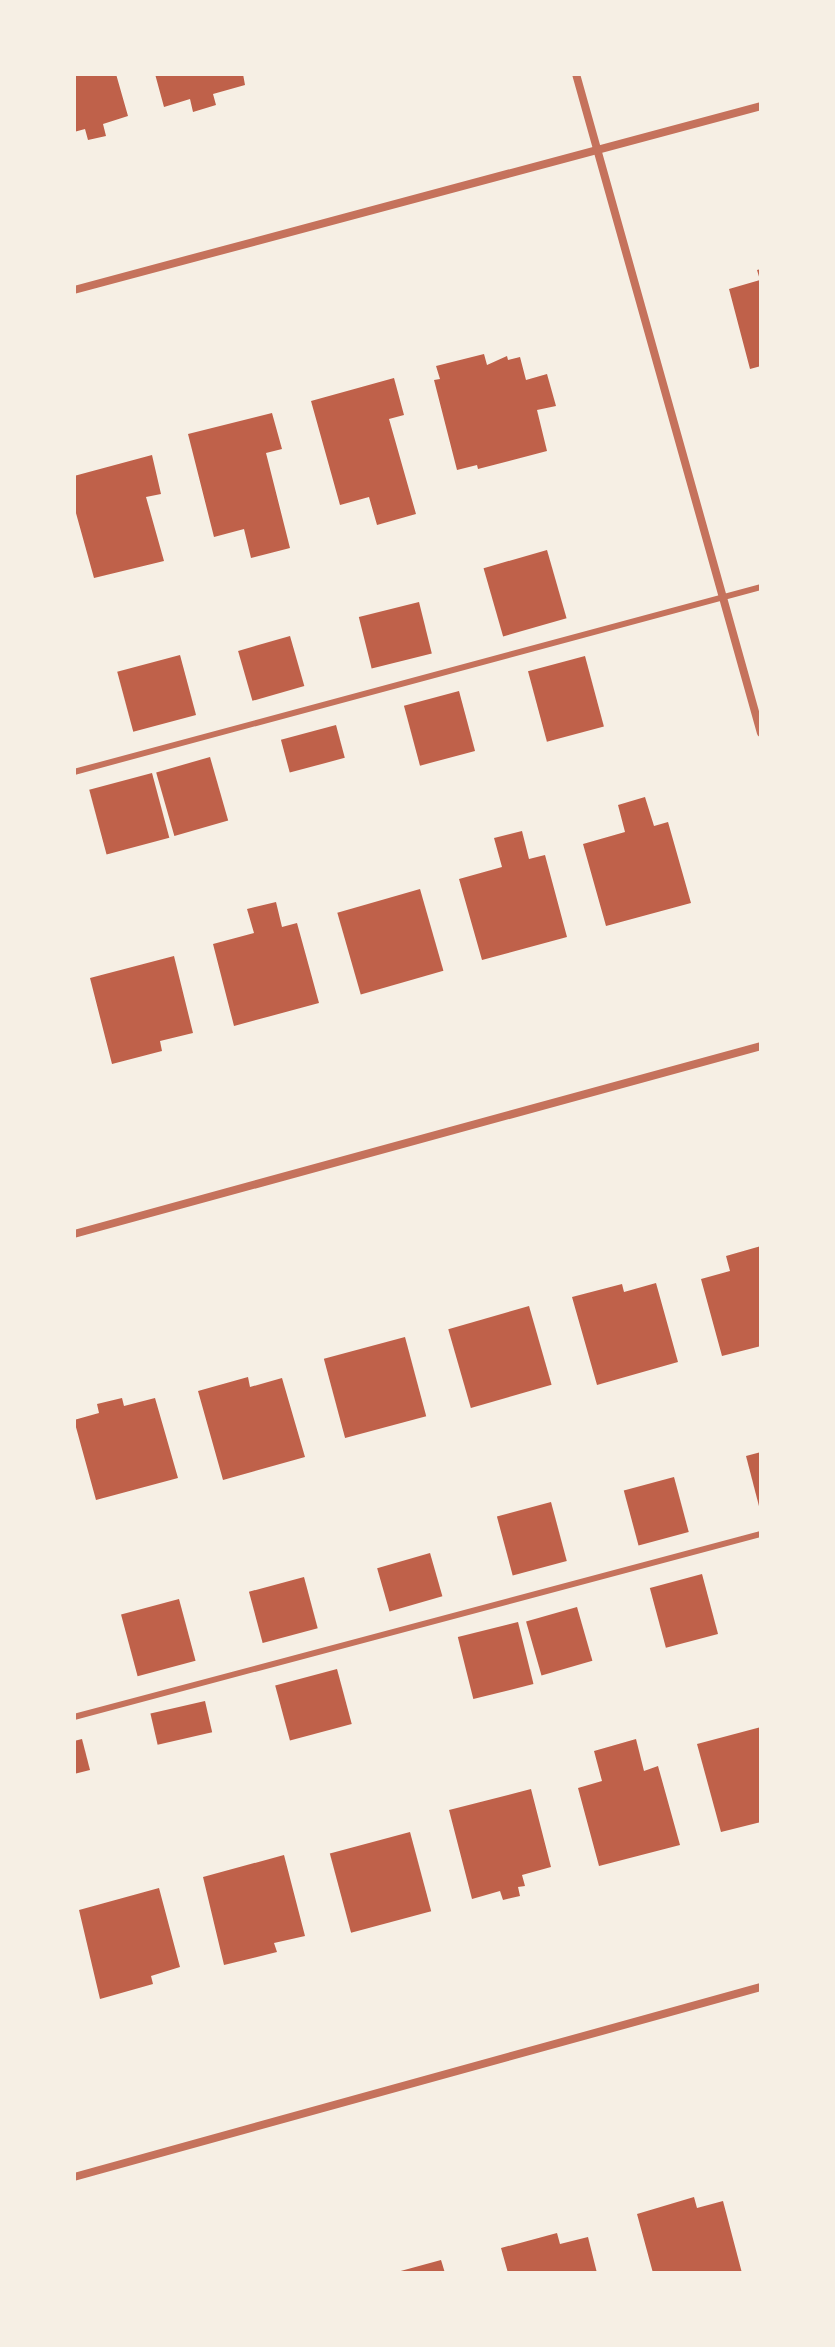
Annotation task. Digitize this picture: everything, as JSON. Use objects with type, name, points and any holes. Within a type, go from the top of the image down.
[{"type":"street","points":[[576,74],[761,733]]},
{"type":"street","points":[[74,290],[761,106]]},
{"type":"street","points":[[74,1234],[761,1046]]},
{"type":"street","points":[[74,2177],[761,1987]]},
{"type":"lane","points":[[74,772],[761,587]]},
{"type":"lane","points":[[74,1717],[761,1534]]},
{"type":"building","points":[[74,74],[116,74],[128,116],[103,124],[106,136],[88,140],[85,129],[74,132]]},
{"type":"building","points":[[155,74],[243,74],[245,85],[213,94],[216,105],[193,112],[190,99],[164,107]]},
{"type":"building","points":[[761,269],[761,366],[750,369],[729,289],[760,280],[757,270]]},
{"type":"building","points":[[484,354],[487,365],[507,356],[508,360],[520,357],[526,380],[547,374],[556,406],[537,410],[547,451],[478,469],[477,465],[457,470],[434,380],[440,379],[436,366]]},
{"type":"building","points":[[394,378],[404,415],[389,419],[416,514],[377,525],[369,497],[340,505],[311,401]]},
{"type":"building","points":[[272,413],[282,449],[266,453],[290,548],[251,558],[244,529],[214,537],[188,434]]},
{"type":"building","points":[[152,455],[161,494],[146,497],[164,561],[94,578],[74,506],[74,476]]},
{"type":"building","points":[[547,550],[567,618],[503,636],[484,568]]},
{"type":"building","points":[[419,602],[432,653],[372,668],[359,617]]},
{"type":"building","points":[[290,636],[304,686],[252,701],[238,651]]},
{"type":"building","points":[[180,655],[196,715],[133,732],[117,672]]},
{"type":"building","points":[[585,656],[604,727],[547,742],[528,671]]},
{"type":"building","points":[[459,691],[475,751],[420,766],[404,706]]},
{"type":"building","points":[[336,725],[345,758],[290,773],[281,740]]},
{"type":"building","points":[[210,757],[228,820],[174,836],[156,772]]},
{"type":"building","points":[[152,773],[169,838],[107,855],[89,790]]},
{"type":"building","points":[[645,797],[654,826],[668,822],[691,903],[606,926],[583,844],[625,832],[618,805]]},
{"type":"building","points":[[522,831],[529,859],[545,855],[567,937],[482,960],[459,879],[502,867],[494,838]]},
{"type":"building","points":[[420,889],[443,971],[361,994],[337,913]]},
{"type":"building","points":[[276,902],[282,927],[297,923],[319,1003],[234,1026],[213,944],[254,933],[247,909]]},
{"type":"building","points":[[174,956],[193,1033],[160,1041],[162,1051],[112,1064],[90,978]]},
{"type":"building","points":[[761,1246],[761,1346],[722,1356],[701,1279],[730,1271],[726,1256]]},
{"type":"building","points":[[656,1283],[678,1362],[597,1385],[572,1297],[622,1284],[624,1292]]},
{"type":"building","points":[[529,1306],[552,1385],[471,1408],[448,1329]]},
{"type":"building","points":[[405,1337],[426,1416],[345,1438],[324,1359]]},
{"type":"building","points":[[248,1377],[250,1387],[282,1378],[305,1457],[223,1480],[198,1391]]},
{"type":"building","points":[[122,1398],[124,1406],[155,1398],[178,1478],[96,1500],[74,1420],[99,1413],[97,1404]]},
{"type":"building","points":[[761,1452],[761,1510],[760,1510],[746,1456]]},
{"type":"building","points":[[674,1477],[689,1532],[639,1546],[624,1490]]},
{"type":"building","points":[[551,1502],[567,1561],[513,1575],[497,1516]]},
{"type":"building","points":[[430,1553],[442,1596],[390,1611],[377,1568]]},
{"type":"building","points":[[702,1574],[718,1634],[666,1648],[650,1588]]},
{"type":"building","points":[[304,1577],[318,1628],[263,1643],[249,1592]]},
{"type":"building","points":[[179,1599],[196,1661],[138,1676],[121,1615]]},
{"type":"building","points":[[577,1607],[592,1661],[541,1675],[526,1622]]},
{"type":"building","points":[[518,1622],[533,1684],[473,1699],[458,1637]]},
{"type":"building","points":[[337,1669],[352,1724],[290,1741],[275,1686]]},
{"type":"building","points":[[205,1701],[212,1732],[158,1745],[150,1714]]},
{"type":"building","points":[[761,1727],[761,1822],[721,1832],[697,1744]]},
{"type":"building","points":[[82,1739],[90,1770],[74,1774],[74,1741]]},
{"type":"building","points":[[636,1739],[644,1771],[658,1766],[680,1845],[599,1866],[578,1788],[602,1781],[594,1751]]},
{"type":"building","points":[[531,1789],[551,1867],[522,1875],[525,1886],[518,1887],[520,1896],[503,1900],[500,1891],[472,1899],[449,1810]]},
{"type":"building","points":[[410,1832],[431,1911],[351,1933],[330,1853]]},
{"type":"building","points":[[284,1855],[305,1936],[274,1943],[277,1952],[224,1965],[203,1877]]},
{"type":"building","points":[[159,1888],[180,1967],[151,1976],[153,1984],[100,1999],[79,1910]]},
{"type":"building","points":[[694,2197],[697,2208],[723,2201],[742,2273],[653,2273],[637,2214]]},
{"type":"building","points":[[557,2233],[560,2244],[588,2237],[597,2273],[508,2273],[501,2248]]},
{"type":"building","points":[[441,2260],[445,2273],[397,2272]]}]
